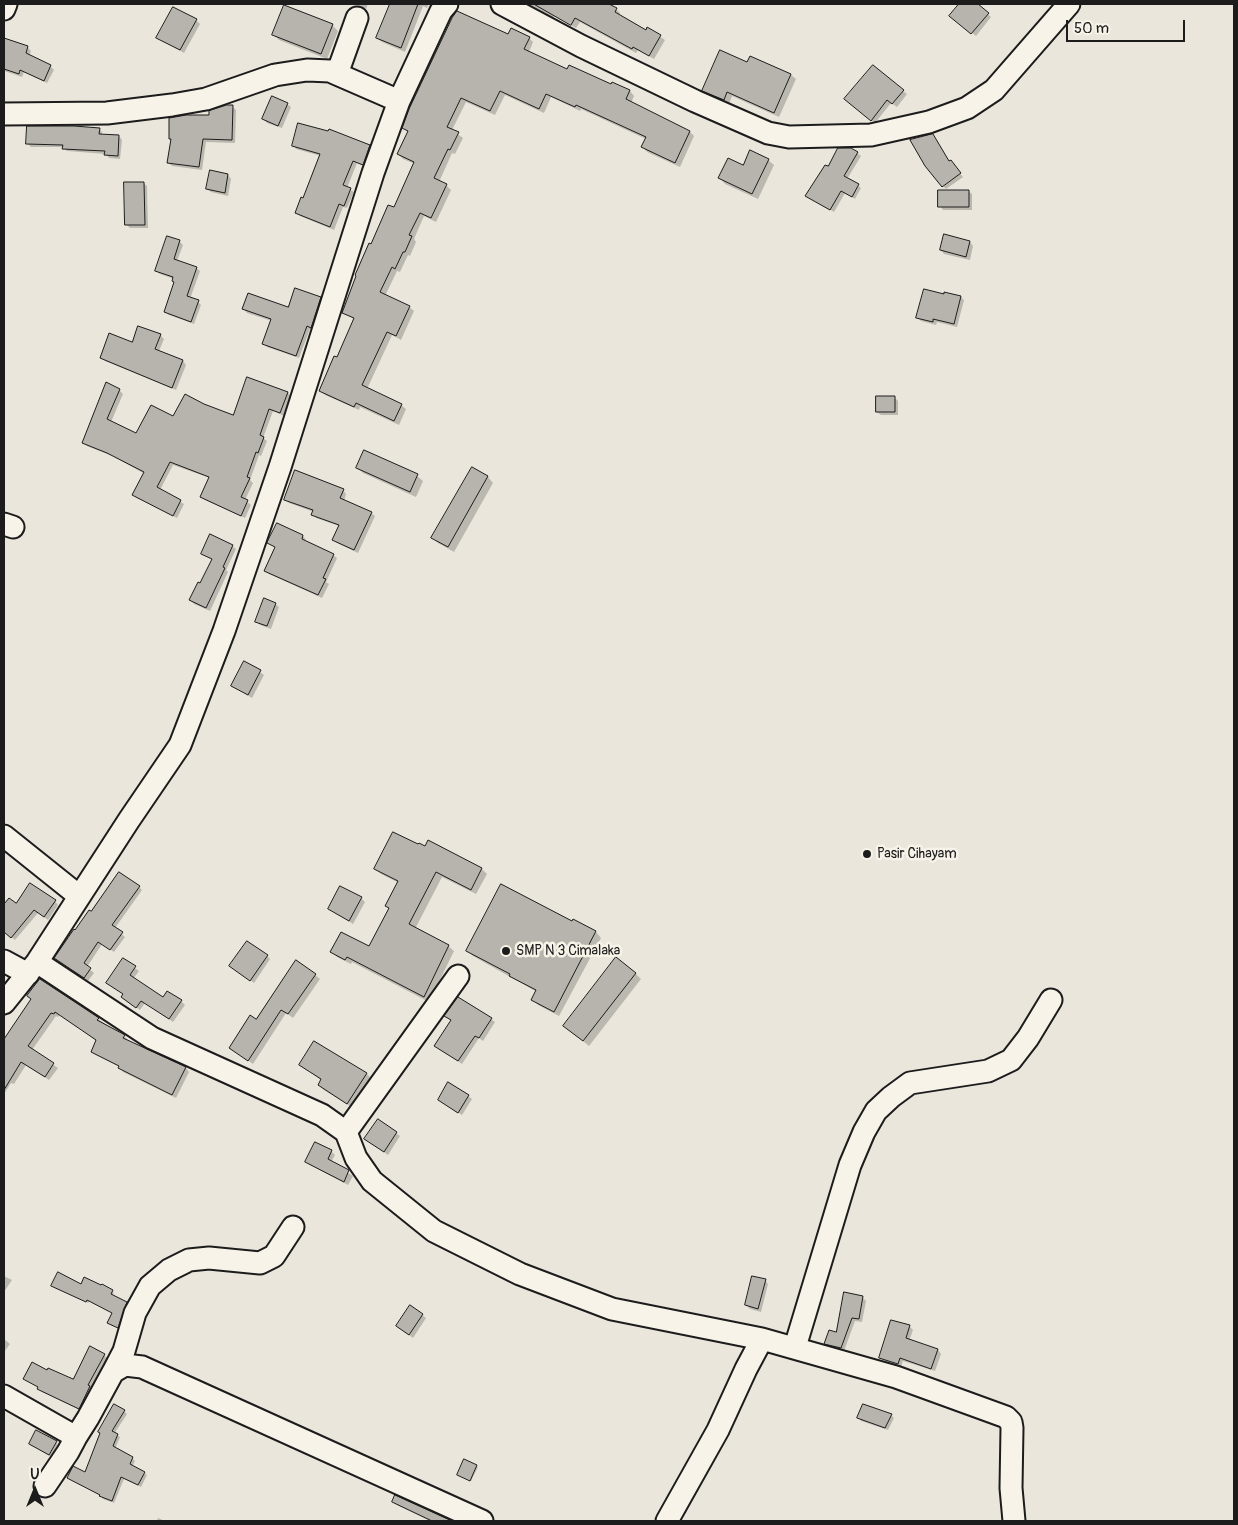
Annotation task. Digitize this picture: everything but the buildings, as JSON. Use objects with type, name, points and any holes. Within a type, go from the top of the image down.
[{"type":"street","points":[[4,9],[6,4]]},
{"type":"street","points":[[4,1003],[32,968],[180,745],[236,595],[295,422],[373,173],[399,101],[441,11],[447,4]]},
{"type":"street","points":[[502,4],[581,46],[695,101],[768,133],[788,137],[872,135],[929,122],[967,108],[994,90],[1069,4]]},
{"type":"street","points":[[336,74],[357,18]]},
{"type":"street","points":[[4,114],[106,113],[172,105],[206,99],[274,75],[307,70],[330,71],[399,101]]},
{"type":"street","points":[[4,836],[79,896]]},
{"type":"street","points":[[4,961],[32,968],[152,1038],[322,1115],[346,1132],[356,1158],[372,1181],[434,1231],[520,1274],[612,1309],[795,1347],[896,1377],[1006,1417],[1011,1422],[1012,1428],[1011,1488],[1014,1521]]},
{"type":"street","points":[[346,1132],[458,976]]},
{"type":"street","points":[[795,1347],[850,1165],[864,1132],[876,1112],[891,1097],[910,1083],[988,1071],[1011,1060],[1028,1038],[1051,1000]]},
{"type":"street","points":[[45,1486],[68,1452],[113,1372],[124,1351],[135,1313],[150,1286],[169,1270],[189,1260],[209,1258],[260,1262],[274,1256],[292,1227]]},
{"type":"street","points":[[667,1521],[718,1430],[762,1339]]},
{"type":"street","points":[[113,1372],[125,1365],[150,1370],[482,1521]]},
{"type":"street","points":[[4,1396],[76,1437]]},
{"type":"place","name":"Pasir Cihayam","points":[[867,854]]},
{"type":"place","name":"SMP N 3 Cimalaka","points":[[506,951]]}]
